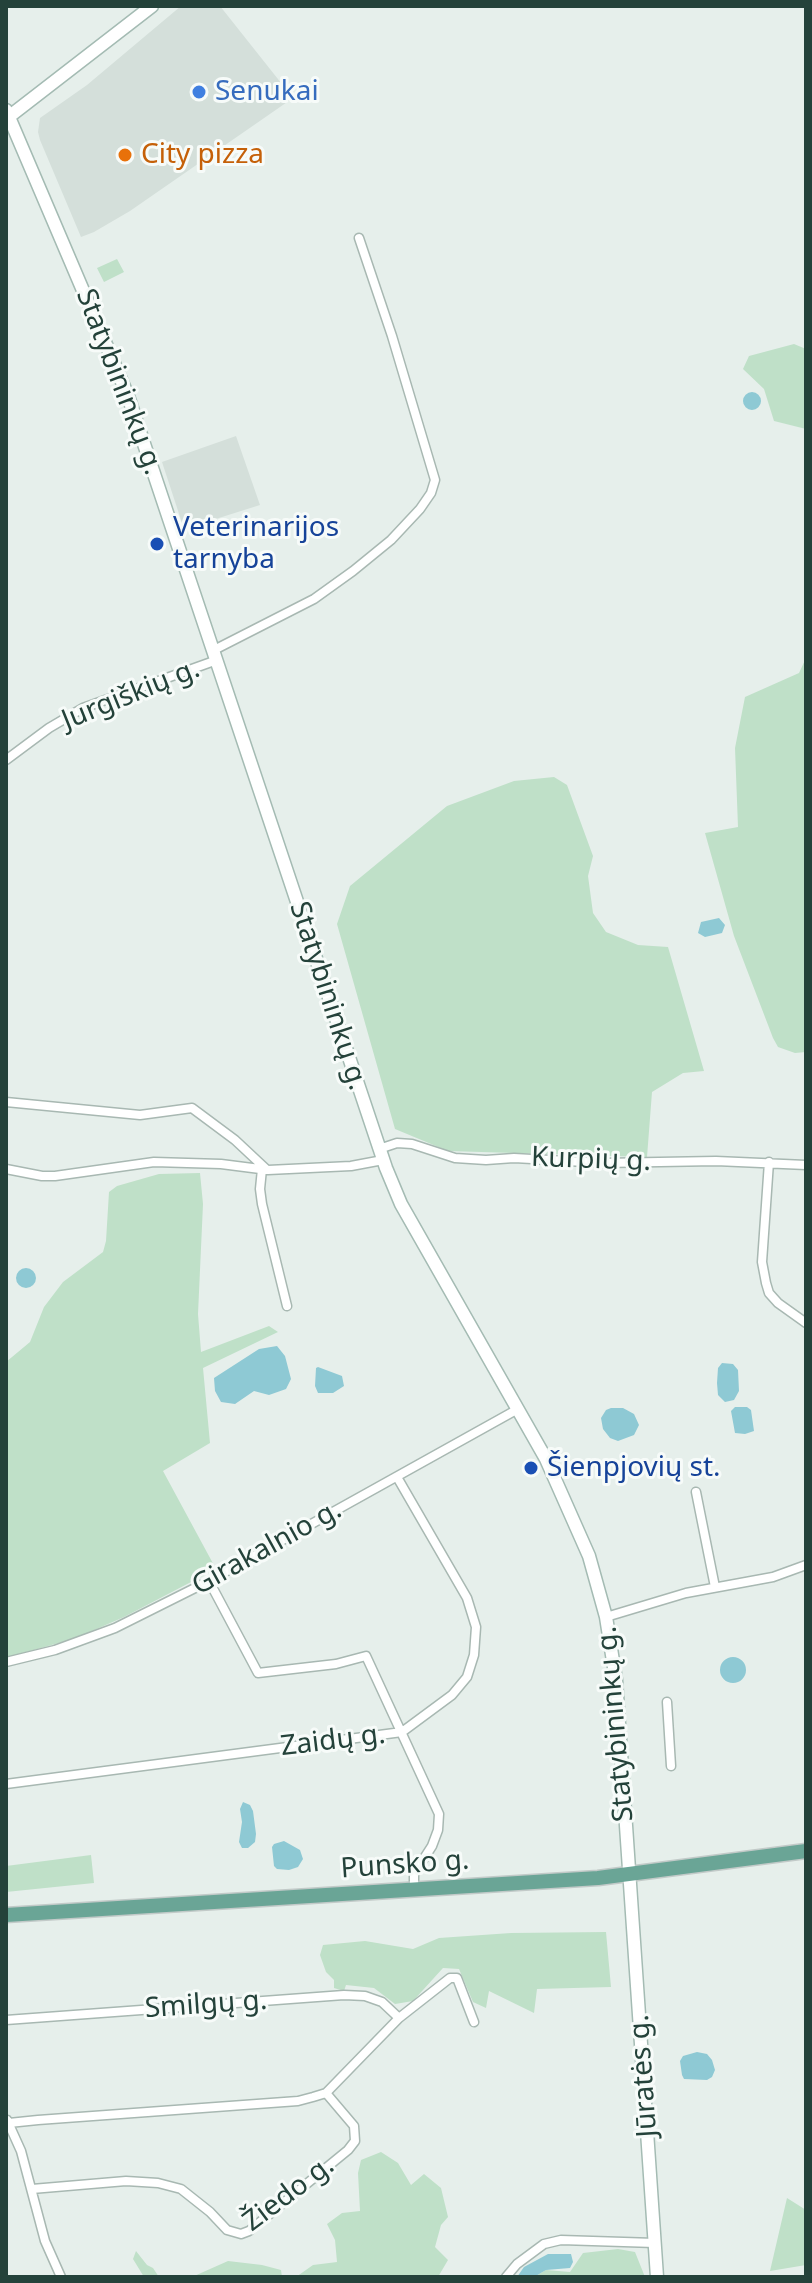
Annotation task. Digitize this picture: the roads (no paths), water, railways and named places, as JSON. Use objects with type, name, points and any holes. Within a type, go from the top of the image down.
[{"type":"main road","name":"Punsko g.","points":[[6,1915],[629,1875],[806,1851]]},
{"type":"street","points":[[7,115],[152,6]]},
{"type":"street","name":"Statybininkų g.","points":[[7,115],[128,396],[381,1155],[401,1204],[518,1409],[571,1510],[589,1556],[606,1617],[616,1680],[629,1875]]},
{"type":"street","name":"Jurgiškių g.","points":[[6,760],[49,728],[83,708],[215,655],[314,599],[391,540],[431,493],[435,480],[359,238]]},
{"type":"street","points":[[6,1102],[140,1115],[192,1108],[235,1140],[265,1170],[260,1189],[262,1204],[287,1306]]},
{"type":"street","name":"Kurpių g.","points":[[6,1169],[42,1176],[97,1172],[127,1164],[154,1162],[221,1164],[265,1170],[351,1166],[381,1155],[397,1143],[412,1144],[455,1158],[486,1160],[514,1158],[629,1164],[769,1162],[806,1165]]},
{"type":"street","points":[[769,1162],[762,1262],[766,1283],[769,1293],[778,1303],[806,1323]]},
{"type":"street","name":"Girakalnio g.","points":[[6,1662],[55,1650],[115,1628],[209,1581],[518,1409]]},
{"type":"street","name":"Zaidų g.","points":[[6,1784],[402,1732],[452,1695],[467,1677],[474,1655],[476,1627],[467,1598],[397,1477]]},
{"type":"street","points":[[696,1492],[715,1587]]},
{"type":"street","points":[[606,1617],[686,1593],[773,1577],[806,1565]]},
{"type":"street","points":[[209,1581],[258,1673],[336,1664],[366,1656],[439,1814],[438,1830],[432,1846],[414,1874],[414,1890]]},
{"type":"street","points":[[667,1702],[671,1766]]},
{"type":"street","name":"Jūratės g.","points":[[629,1875],[657,2277]]},
{"type":"street","points":[[61,2277],[45,2241],[21,2151],[7,2123],[298,2101],[326,2093],[399,2018],[450,1978],[457,1978],[474,2022]]},
{"type":"street","name":"Smilgų g.","points":[[6,2020],[344,1995],[365,1996],[382,2002],[399,2018]]},
{"type":"street","name":"Žiedo g.","points":[[32,2189],[126,2181],[158,2183],[181,2189],[227,2230],[241,2234],[261,2221],[355,2141],[354,2126],[326,2093]]},
{"type":"street","points":[[506,2277],[544,2244],[655,2243]]},
{"type":"water","points":[[752,392],[761,401],[752,410],[743,401]]},
{"type":"water","points":[[719,918],[725,925],[722,933],[705,937],[698,933],[701,922]]},
{"type":"water","points":[[22,1268],[30,1268],[36,1278],[30,1288],[22,1288],[16,1282],[16,1274]]},
{"type":"water","points":[[277,1346],[285,1356],[291,1379],[286,1389],[269,1395],[254,1391],[235,1404],[221,1402],[215,1391],[214,1378],[259,1349]]},
{"type":"water","points":[[722,1363],[733,1364],[738,1370],[739,1391],[734,1400],[725,1402],[718,1395],[717,1383],[718,1368]]},
{"type":"water","points":[[318,1367],[342,1376],[344,1386],[333,1393],[318,1393],[315,1386]]},
{"type":"water","points":[[735,1407],[751,1410],[754,1431],[735,1433],[731,1411]]},
{"type":"water","points":[[611,1408],[623,1408],[634,1414],[639,1425],[634,1435],[618,1441],[610,1438],[603,1429],[601,1418]]},
{"type":"water","points":[[733,1657],[742,1661],[746,1670],[742,1679],[733,1683],[724,1679],[720,1670],[724,1661]]},
{"type":"water","points":[[243,1802],[250,1805],[253,1811],[256,1834],[255,1842],[248,1848],[242,1848],[239,1842]]},
{"type":"water","points":[[284,1841],[300,1850],[303,1859],[298,1867],[289,1870],[274,1866],[272,1847]]},
{"type":"water","points":[[697,2052],[707,2054],[712,2060],[715,2070],[712,2077],[707,2080],[684,2079],[680,2061],[683,2056]]},
{"type":"water","points":[[548,2254],[571,2254],[573,2262],[570,2268],[546,2270],[534,2277],[517,2277],[524,2267]]},
{"type":"place","name":"Senukai","points":[[199,92]]},
{"type":"place","name":"City pizza","points":[[125,155]]},
{"type":"place","name":"Veterinarijos tarnyba","points":[[157,544]]},
{"type":"place","name":"Šienpjovių st.","points":[[531,1468]]}]
